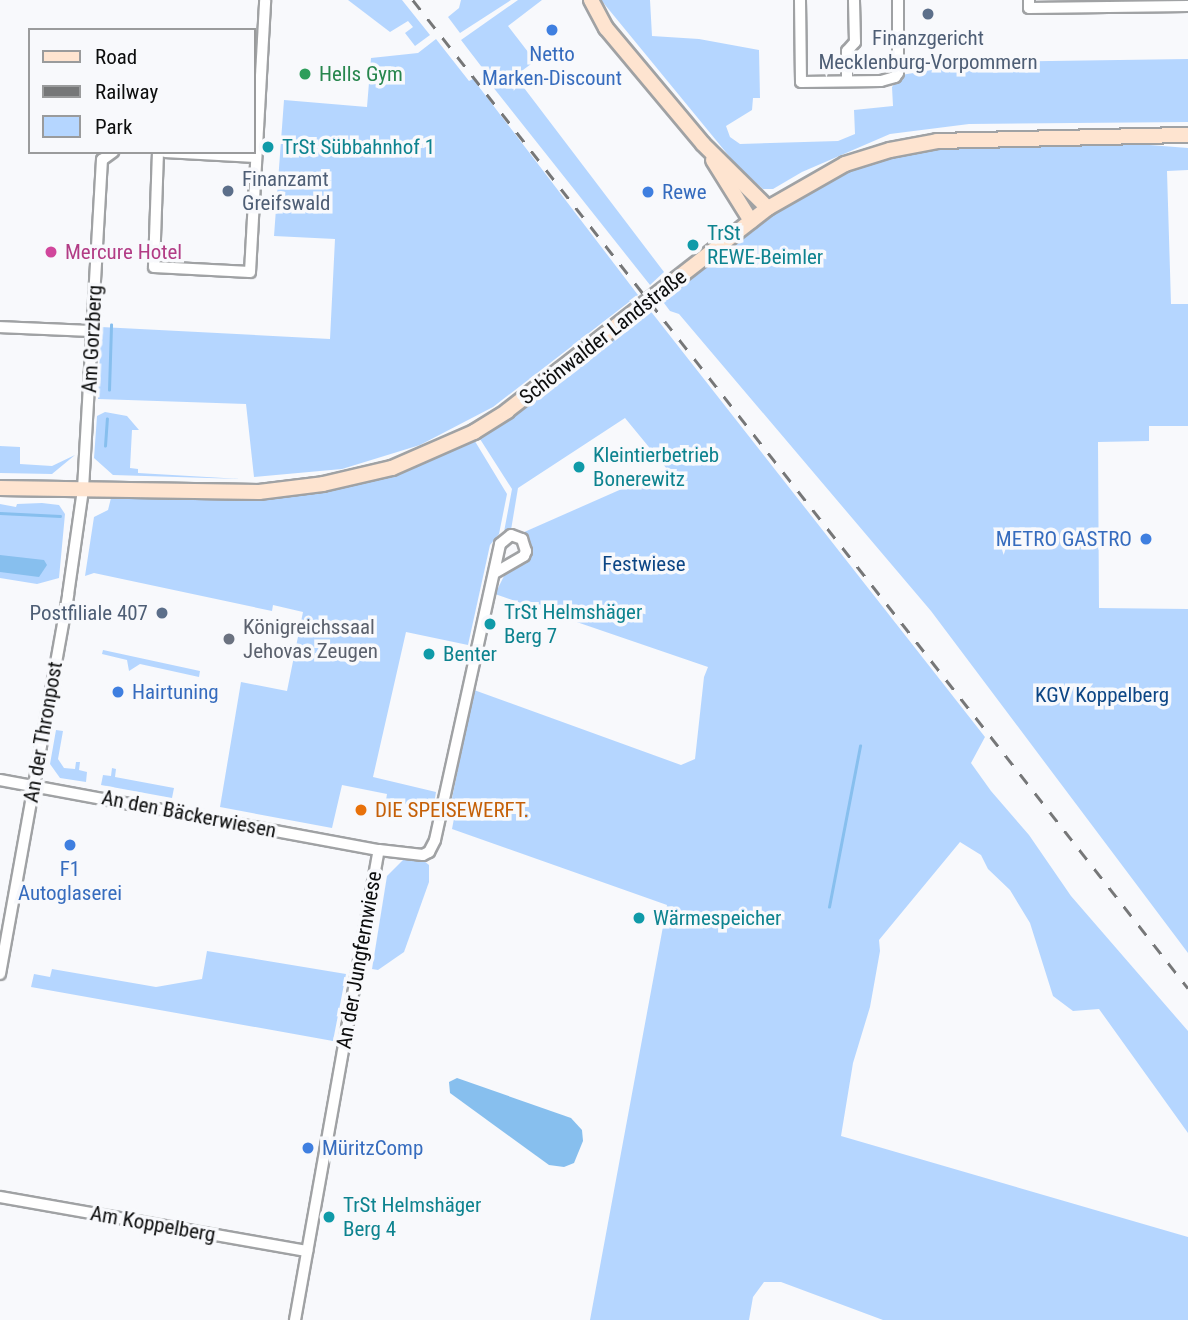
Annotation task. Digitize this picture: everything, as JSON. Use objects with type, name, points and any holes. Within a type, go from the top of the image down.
[{"type":"main road","points":[[591,0],[606,28],[703,144],[768,208]]},
{"type":"main road","name":"Schönwalder Landstraße","points":[[0,488],[259,492],[359,477],[426,455],[474,432],[507,411],[768,208],[845,164],[915,144],[964,139],[1188,135]]},
{"type":"main road","points":[[703,144],[751,221]]},
{"type":"street","points":[[256,141],[265,0]]},
{"type":"street","points":[[800,0],[802,82],[881,81],[898,73],[898,0]]},
{"type":"street","points":[[847,81],[846,51],[855,41],[854,0]]},
{"type":"street","points":[[1029,4],[1188,6]]},
{"type":"street","name":"Am Gorzberg","points":[[83,489],[102,160],[110,154]]},
{"type":"street","points":[[158,154],[154,267],[250,272],[255,154]]},
{"type":"street","points":[[201,154],[255,157]]},
{"type":"street","points":[[0,327],[92,331]]},
{"type":"street","name":"An der Thronpost","points":[[0,974],[68,596],[83,489]]},
{"type":"street","name":"An der Jungfernwiese","points":[[295,1320],[379,850],[416,855],[429,852],[433,846],[494,573]]},
{"type":"street","name":"An den Bäckerwiesen","points":[[0,780],[379,850]]},
{"type":"street","name":"Am Koppelberg","points":[[0,1197],[307,1251]]},
{"type":"green space","points":[[348,0],[402,0],[430,35],[415,46],[405,33],[413,27],[408,21],[390,32]]},
{"type":"green space","points":[[461,0],[511,0],[460,33],[448,17],[459,8]]},
{"type":"green space","points":[[518,0],[542,0],[508,26],[535,61],[515,76],[664,272],[650,285],[481,72],[484,70],[461,40]]},
{"type":"green space","points":[[601,0],[650,0],[652,36],[699,39],[759,50],[760,98],[753,98],[752,110],[726,126],[730,137],[740,144],[838,141],[855,134],[854,110],[893,106],[892,87],[901,75],[982,62],[1188,59],[1188,122],[969,124],[890,134],[802,172],[773,189],[763,189],[738,167]]},
{"type":"green space","points":[[436,39],[469,81],[473,79],[638,295],[493,407],[420,445],[342,469],[254,477],[246,404],[98,399],[101,327],[330,339],[335,239],[274,236],[284,100],[367,107],[371,58],[418,53]]},
{"type":"green space","name":"KGV Koppelberg","points":[[1098,141],[1188,148],[1188,170],[1167,171],[1171,304],[1188,304],[1188,426],[1149,426],[1149,441],[1098,442],[1099,608],[1188,609],[1188,953],[931,611],[679,314],[670,311],[661,299],[778,212],[786,202],[807,189],[874,159],[961,145]]},
{"type":"green space","name":"Festwiese","points":[[649,309],[985,737],[971,763],[991,791],[1029,835],[1071,896],[1188,1031],[1188,1133],[1099,1009],[1073,1011],[1053,996],[1030,923],[1010,890],[988,869],[981,855],[960,842],[879,940],[880,951],[870,1007],[853,1063],[841,1136],[1188,1237],[1188,1320],[883,1320],[781,1282],[764,1282],[753,1297],[749,1320],[590,1320],[667,905],[452,829],[455,813],[450,808],[474,690],[681,765],[695,759],[704,677],[708,667],[495,594],[505,574],[528,561],[531,549],[522,533],[667,469],[625,418],[518,488],[511,530],[504,532],[512,489],[480,439],[480,434],[547,389]]},
{"type":"green space","points":[[105,412],[127,416],[139,430],[132,430],[130,468],[138,469],[138,473],[241,479],[113,475],[94,458],[97,416]]},
{"type":"green space","points":[[473,438],[507,494],[499,534],[490,545],[468,645],[406,632],[373,777],[436,792],[433,810],[386,800],[387,794],[342,785],[332,828],[220,807],[241,682],[287,691],[303,612],[273,605],[272,611],[94,573],[85,576],[94,517],[108,510],[111,498],[228,500],[282,496]]},
{"type":"green space","points":[[0,446],[20,447],[20,464],[52,466],[75,455],[52,474],[0,473]]},
{"type":"green space","points":[[0,504],[16,507],[17,504],[59,505],[65,514],[59,578],[37,584],[0,578]]},
{"type":"green space","points":[[103,650],[200,671],[199,677],[140,664],[129,671],[127,660],[102,654]]},
{"type":"green space","points":[[56,730],[63,731],[58,759],[64,768],[75,769],[76,762],[80,762],[79,770],[87,772],[86,782],[60,778],[50,764]]},
{"type":"green space","points":[[112,768],[116,769],[115,777],[174,788],[172,798],[101,785],[103,775],[111,776]]},
{"type":"green space","points":[[405,858],[424,861],[429,865],[429,882],[404,952],[378,970],[372,969],[387,876]]},
{"type":"green space","points":[[207,951],[346,974],[333,1041],[31,987],[34,974],[50,977],[52,969],[156,987],[202,979]]},
{"type":"shaded area","points":[[0,555],[44,560],[47,565],[39,577],[0,572]]},
{"type":"shaded area","points":[[457,1078],[571,1118],[582,1130],[583,1141],[574,1163],[564,1167],[549,1165],[450,1093],[449,1082]]},
{"type":"waterway","points":[[109,390],[111,325]]},
{"type":"waterway","points":[[105,446],[107,419]]},
{"type":"waterway","points":[[0,513],[60,516]]},
{"type":"waterway","points":[[829,907],[860,746]]},
{"type":"railway","points":[[413,0],[1188,988]]},
{"type":"place","name":"Finanzgericht Mecklenburg-Vorpommern","points":[[928,14]]},
{"type":"place","name":"Netto Marken-Discount","points":[[552,30]]},
{"type":"place","name":"Hells Gym","points":[[305,74]]},
{"type":"place","name":"TrSt Sübbahnhof 1","points":[[268,147]]},
{"type":"place","name":"Finanzamt Greifswald","points":[[228,191]]},
{"type":"place","name":"Rewe","points":[[648,192]]},
{"type":"place","name":"TrSt REWE-Beimler","points":[[693,245]]},
{"type":"place","name":"Mercure Hotel","points":[[51,252]]},
{"type":"place","name":"Kleintierbetrieb Bonerewitz","points":[[579,467]]},
{"type":"place","name":"METRO GASTRO","points":[[1146,539]]},
{"type":"place","name":"Postfiliale 407","points":[[162,613]]},
{"type":"place","name":"TrSt Helmshäger Berg 7","points":[[490,624]]},
{"type":"place","name":"Königreichssaal Jehovas Zeugen","points":[[229,639]]},
{"type":"place","name":"Benter","points":[[429,654]]},
{"type":"place","name":"Hairtuning","points":[[118,692]]},
{"type":"place","name":"DIE SPEISEWERFT.","points":[[361,810]]},
{"type":"place","name":"F1 Autoglaserei","points":[[70,845]]},
{"type":"place","name":"Wärmespeicher","points":[[639,918]]},
{"type":"place","name":"MüritzComp","points":[[308,1148]]},
{"type":"place","name":"TrSt Helmshäger Berg 4","points":[[329,1217]]}]
